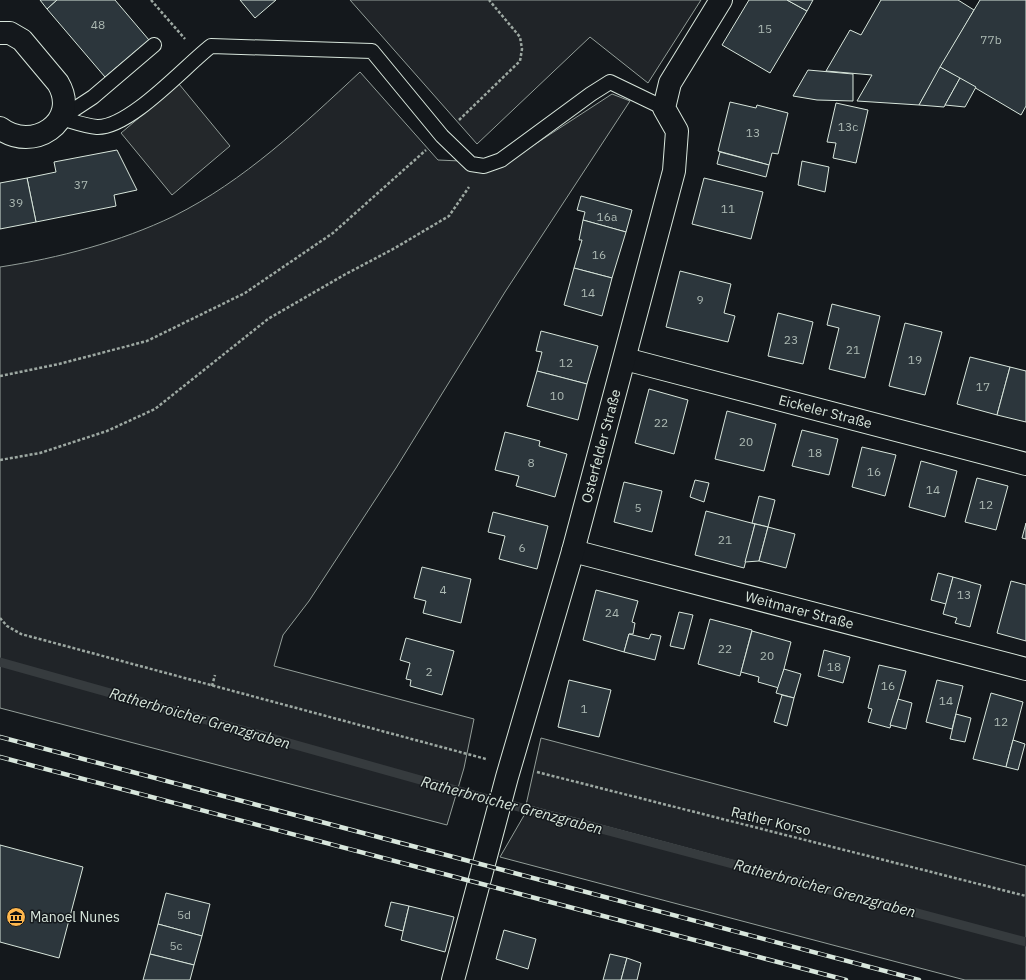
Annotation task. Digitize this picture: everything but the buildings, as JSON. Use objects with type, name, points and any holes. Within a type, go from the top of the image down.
[{"type":"street","points":[[664,108],[670,84],[721,0]]},
{"type":"street","points":[[0,33],[10,33],[22,40],[58,83],[62,90],[63,100],[61,118],[54,127],[37,136],[16,137],[2,135]]},
{"type":"street","name":"Osterfelder Straße","points":[[454,980],[475,903],[491,835],[573,551],[674,171],[677,131],[664,108]]},
{"type":"street","name":"Eickeler Straße","points":[[625,359],[1026,464]]},
{"type":"street","name":"Weitmarer Straße","points":[[573,551],[1026,669]]},
{"type":"lane","points":[[61,118],[93,96],[154,45]]},
{"type":"lane","points":[[61,118],[97,127],[114,124],[147,107],[199,55],[211,46],[372,51],[442,136],[471,164],[484,166],[501,160],[591,94],[610,82],[664,108]]},
{"type":"path","points":[[151,0],[199,55]]},
{"type":"path","points":[[0,376],[59,364],[147,341],[245,294],[333,233],[442,136],[520,61],[522,49],[520,37],[489,0]]},
{"type":"path","points":[[0,460],[40,453],[107,431],[156,408],[268,319],[449,216],[484,166]]},
{"type":"path","name":"Rather Korso","points":[[0,618],[7,626],[21,634],[212,686],[509,771],[1026,896]]},
{"type":"path","points":[[212,686],[215,675]]},
{"type":"shaded area","points":[[350,0],[701,0],[648,83],[590,37],[477,144]]},
{"type":"shaded area","points":[[360,72],[438,160],[506,163],[612,94],[630,101],[505,292],[396,468],[309,601],[283,635],[274,666],[474,719],[464,768],[447,825],[0,708],[0,267],[67,254],[111,241],[132,234],[174,216],[200,202],[249,169],[272,151],[295,132]]},
{"type":"shaded area","points":[[179,84],[230,146],[172,195],[121,133]]},
{"type":"shaded area","points":[[541,738],[1026,866],[1026,939],[526,805]]},
{"type":"shaded area","points":[[526,812],[1026,945],[1026,980],[965,980],[500,857]]},
{"type":"waterway","name":"Ratherbroicher Grenzgraben","points":[[0,662],[481,797],[1026,942]]},
{"type":"railway","points":[[0,737],[919,980]]},
{"type":"railway","points":[[0,757],[846,980]]},
{"type":"place","name":"Manoel Nunes","points":[[16,917]]}]
